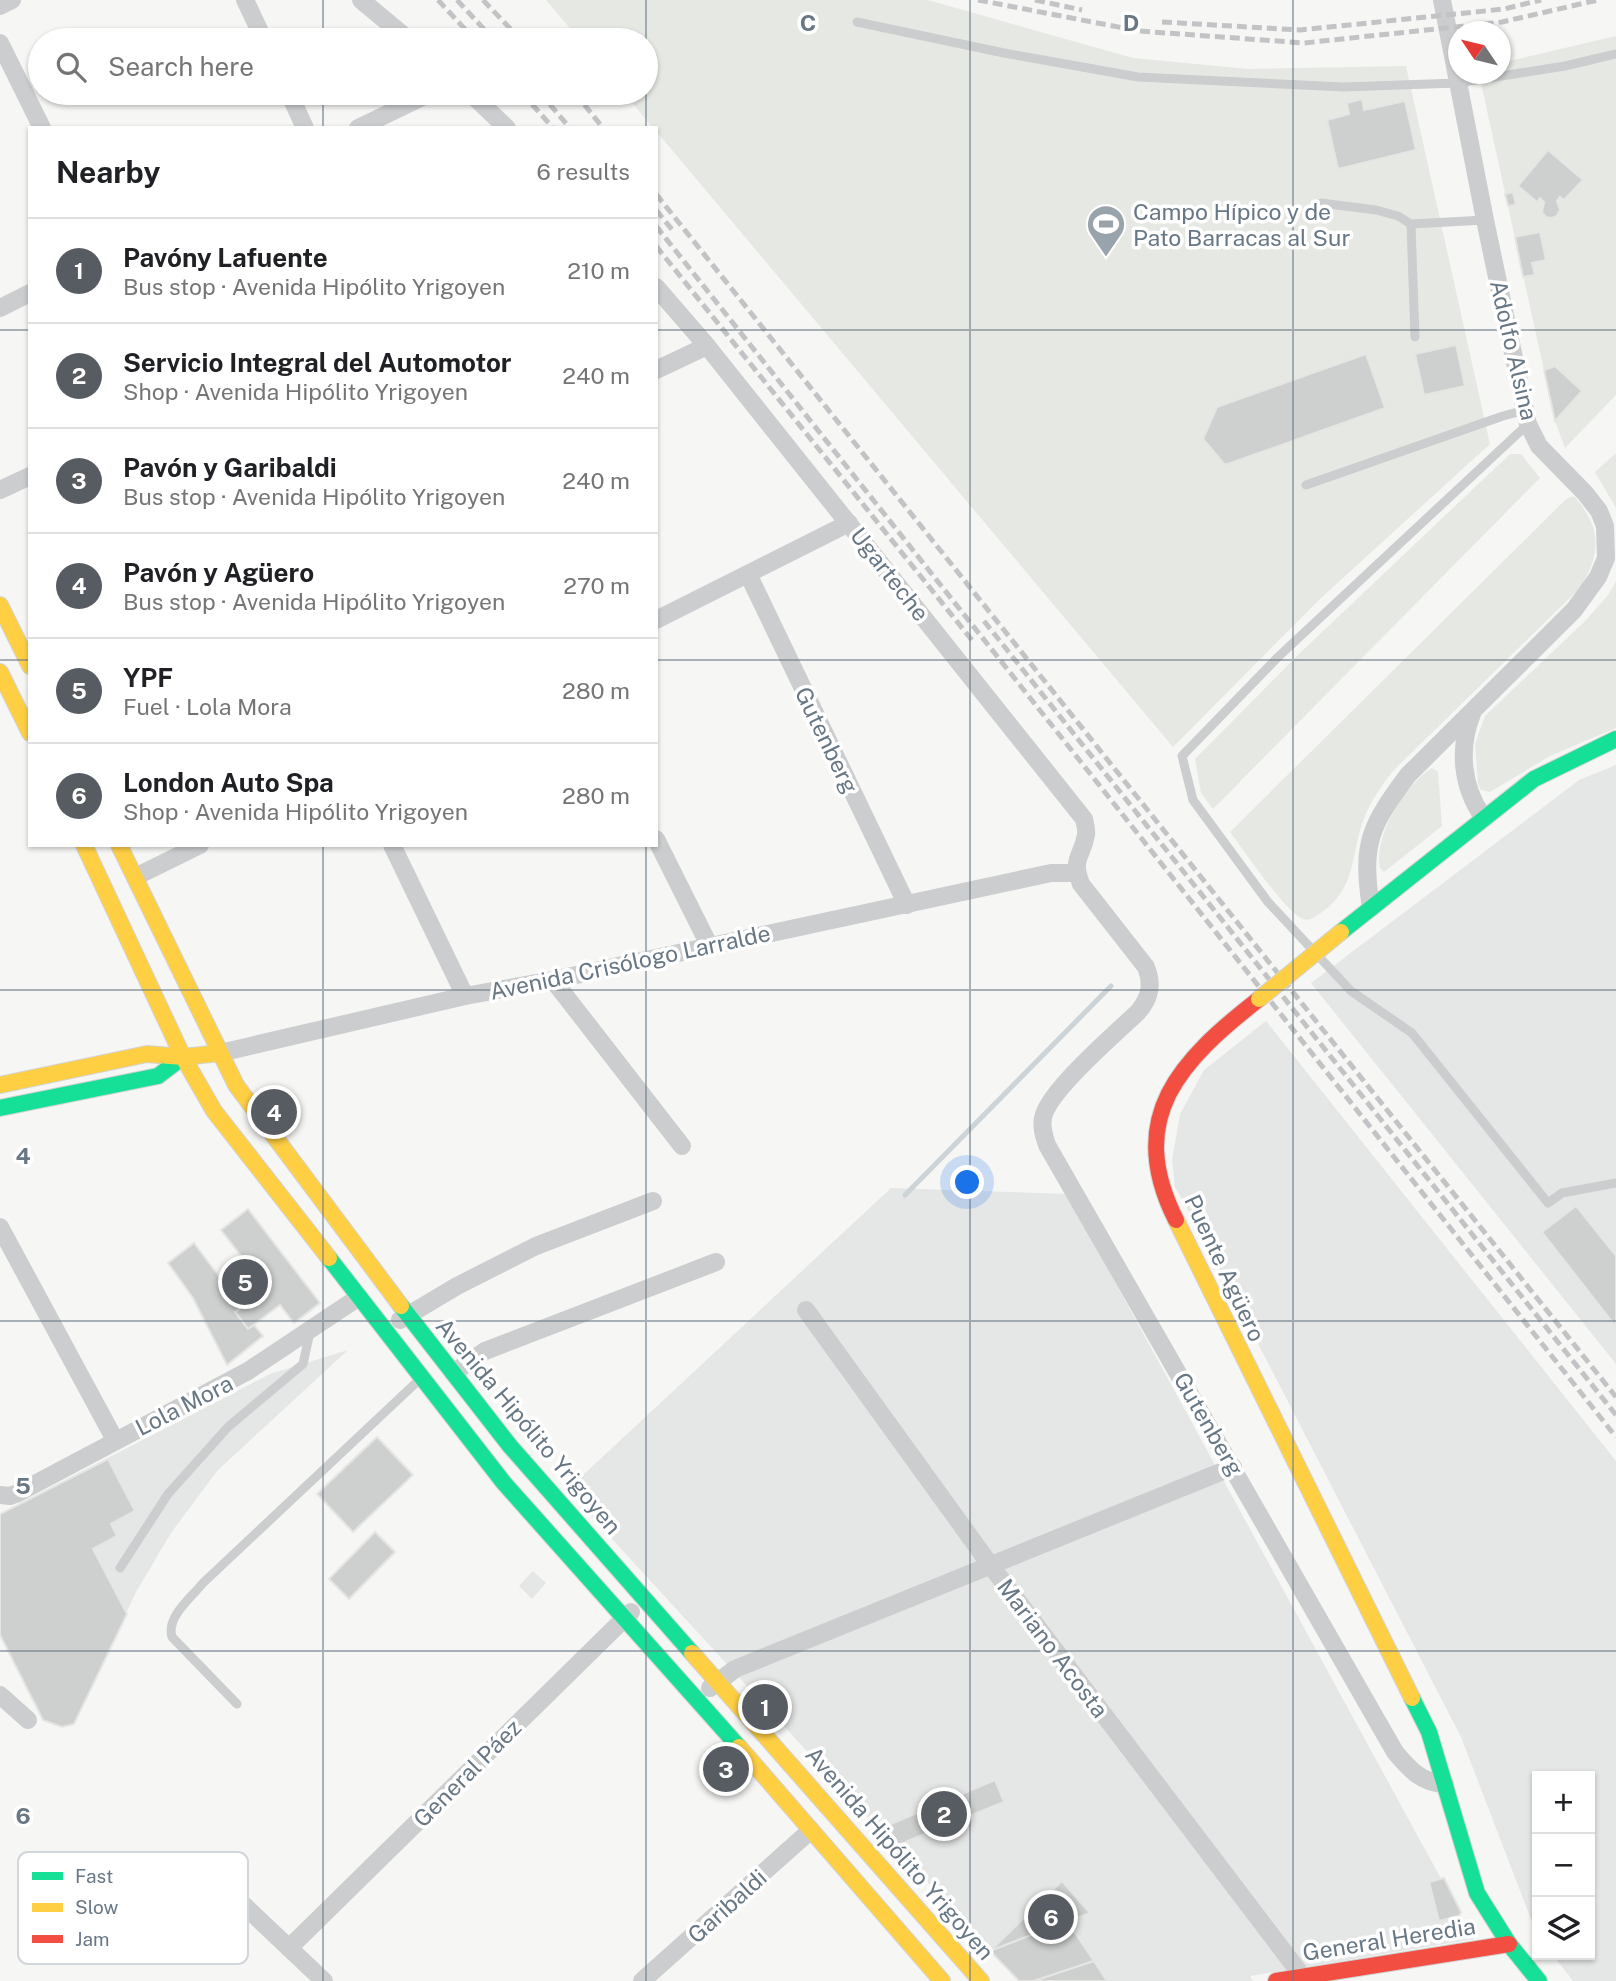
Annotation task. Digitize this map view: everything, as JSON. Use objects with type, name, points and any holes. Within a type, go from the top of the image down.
[{"type":"main road","points":[[0,605],[28,662]]},
{"type":"main road","points":[[3,684],[28,729]]},
{"type":"main road","name":"Puente Agüero","points":[[1445,1784],[1429,1732],[1168,1205],[1156,1148],[1160,1119],[1169,1088],[1183,1066],[1208,1040],[1483,817],[1534,779],[1616,739]]},
{"type":"main road","points":[[86,847],[183,1057],[214,1111],[504,1483],[942,1981]]},
{"type":"main road","name":"Avenida Hipólito Yrigoyen","points":[[120,847],[236,1084],[408,1315],[510,1446],[981,1981]]},
{"type":"main road","name":"Avenida Crisólogo Larralde","points":[[0,1085],[147,1054],[183,1057],[219,1053]]},
{"type":"main road","points":[[0,1108],[158,1076],[183,1057]]},
{"type":"main road","points":[[1445,1784],[1477,1893],[1509,1944],[1539,1981]]},
{"type":"main road","name":"General Heredia","points":[[1276,1981],[1509,1944]]},
{"type":"street","points":[[0,6],[12,0]]},
{"type":"street","points":[[245,0],[258,28]]},
{"type":"street","points":[[361,0],[395,28]]},
{"type":"street","name":"Adolfo Alsina","points":[[1442,0],[1448,33]]},
{"type":"street","points":[[0,43],[28,100]]},
{"type":"street","name":"Adolfo Alsina","points":[[1371,908],[1365,873],[1367,852],[1372,832],[1382,813],[1408,775],[1574,610],[1598,577],[1605,558],[1605,526],[1598,511],[1585,493],[1539,446],[1527,417],[1457,84]]},
{"type":"street","points":[[31,105],[41,126]]},
{"type":"street","points":[[294,105],[304,126]]},
{"type":"street","points":[[362,126],[406,105]]},
{"type":"street","points":[[483,105],[505,126]]},
{"type":"street","name":"Ugarteche","points":[[658,289],[708,346],[1084,819],[1087,834],[1076,858],[1077,873]]},
{"type":"street","points":[[0,308],[28,294]]},
{"type":"street","points":[[658,369],[708,346]]},
{"type":"street","points":[[0,489],[28,476]]},
{"type":"street","points":[[658,619],[849,523]]},
{"type":"street","name":"Gutenberg","points":[[748,574],[907,905]]},
{"type":"street","points":[[1473,713],[1466,729],[1463,762],[1474,804],[1483,817]]},
{"type":"street","points":[[658,843],[710,947]]},
{"type":"street","points":[[135,877],[196,847]]},
{"type":"street","points":[[393,847],[465,996]]},
{"type":"street","name":"Avenida Crisólogo Larralde","points":[[219,1053],[465,996],[553,980],[1051,873],[1077,873]]},
{"type":"street","name":"Gutenberg","points":[[1077,873],[1081,884],[1146,967],[1150,976],[1150,988],[1148,1000],[1138,1012],[1052,1096],[1043,1117],[1043,1132],[1047,1145],[1395,1752],[1423,1780],[1445,1784]]},
{"type":"street","points":[[553,980],[682,1146]]},
{"type":"street","points":[[385,1328],[457,1286],[536,1246],[653,1201]]},
{"type":"street","points":[[0,1227],[115,1440]]},
{"type":"street","points":[[453,1373],[485,1350],[716,1262]]},
{"type":"street","name":"Lola Mora","points":[[0,1495],[19,1493],[248,1371],[359,1297]]},
{"type":"street","name":"Mariano Acosta","points":[[806,1310],[991,1566],[1304,1978]]},
{"type":"street","points":[[697,1700],[735,1668],[1233,1467]]},
{"type":"street","name":"General Páez","points":[[289,1948],[624,1618],[647,1599]]},
{"type":"street","points":[[0,1695],[28,1720]]},
{"type":"street","name":"Garibaldi","points":[[642,1981],[811,1830]]},
{"type":"street","points":[[248,1909],[324,1981]]},
{"type":"lane","points":[[857,22],[1004,53],[1138,77],[1344,88],[1448,83]]},
{"type":"lane","points":[[1511,74],[1616,54]]},
{"type":"lane","points":[[1321,203],[1376,210],[1398,216],[1411,224],[1485,220]]},
{"type":"lane","points":[[1411,224],[1415,337]]},
{"type":"lane","points":[[1306,485],[1503,416],[1527,417]]},
{"type":"lane","points":[[1527,417],[1278,657],[1182,756],[1193,800],[1268,902],[1351,991],[1412,1033],[1548,1203],[1562,1193],[1616,1183]]},
{"type":"lane","points":[[120,1568],[167,1494],[228,1427],[303,1364],[311,1330]]},
{"type":"lane","points":[[237,1704],[172,1637],[169,1628],[172,1620],[203,1583],[422,1378]]},
{"type":"shaded area","name":"Campo Hípico y de Pato Barracas al Sur","points":[[546,0],[928,0],[1133,58],[1249,69],[1406,66],[1490,444],[1321,598],[1173,747],[658,133],[658,126],[651,126],[634,105],[658,105],[658,28],[570,28]]},
{"type":"shaded area","points":[[1616,36],[1616,395],[1565,448],[1555,421],[1481,84],[1511,84],[1511,61]]},
{"type":"shaded area","points":[[1616,453],[1616,508],[1595,472]]},
{"type":"shaded area","points":[[1510,454],[1521,454],[1540,478],[1213,809],[1201,793],[1195,759],[1301,652]]},
{"type":"shaded area","points":[[1574,496],[1590,519],[1596,541],[1592,564],[1579,589],[1393,771],[1368,810],[1342,892],[1322,912],[1311,919],[1303,919],[1286,905],[1230,832],[1566,499]]},
{"type":"shaded area","points":[[1616,581],[1616,728],[1550,756],[1490,792],[1481,790],[1478,784],[1475,744],[1485,716],[1586,620],[1609,594]]},
{"type":"shaded area","points":[[1616,765],[1616,1364],[1311,983],[1579,780]]},
{"type":"shaded area","points":[[1432,768],[1438,772],[1442,826],[1384,872],[1380,868],[1379,855],[1386,827],[1393,812],[1412,786]]},
{"type":"shaded area","points":[[1266,1021],[1616,1461],[1616,1981],[1573,1981],[1557,1960],[1595,1960],[1595,1771],[1532,1771],[1532,1922],[1461,1737],[1175,1187],[1172,1160],[1180,1114],[1204,1070]]},
{"type":"shaded area","points":[[891,1188],[1067,1194],[1474,1939],[1250,1976],[1253,1981],[1018,1981],[567,1490]]},
{"type":"shaded area","points":[[348,1350],[217,1471],[171,1533],[136,1592],[74,1724],[62,1727],[43,1720],[0,1514],[270,1374]]},
{"type":"shaded area","points":[[533,1571],[546,1583],[532,1599],[519,1586]]},
{"type":"building","points":[[1362,99],[1364,110],[1405,101],[1416,150],[1338,169],[1327,120],[1349,114],[1347,103]]},
{"type":"building","points":[[1548,150],[1583,180],[1564,200],[1560,197],[1557,201],[1560,210],[1557,216],[1552,218],[1546,217],[1542,212],[1544,202],[1540,198],[1537,202],[1518,186]]},
{"type":"building","points":[[1513,192],[1516,205],[1508,206],[1505,194]]},
{"type":"building","points":[[1540,232],[1546,260],[1532,263],[1535,275],[1523,277],[1515,237]]},
{"type":"building","points":[[1456,345],[1465,386],[1424,395],[1415,354]]},
{"type":"building","points":[[1366,354],[1385,408],[1225,465],[1203,439],[1217,407]]},
{"type":"building","points":[[1555,366],[1582,391],[1555,421],[1544,370]]},
{"type":"building","points":[[1576,1206],[1616,1256],[1616,1327],[1542,1232]]},
{"type":"building","points":[[248,1209],[320,1303],[294,1323],[280,1305],[248,1329],[235,1312],[266,1288],[221,1230]]},
{"type":"building","points":[[194,1243],[242,1307],[235,1312],[248,1329],[254,1325],[263,1336],[227,1365],[193,1298],[168,1263]]},
{"type":"building","points":[[377,1437],[413,1475],[353,1532],[317,1494]]},
{"type":"building","points":[[108,1459],[135,1511],[111,1524],[117,1536],[93,1549],[127,1614],[74,1724],[62,1727],[43,1720],[0,1635],[0,1514]]},
{"type":"building","points":[[375,1532],[395,1552],[349,1599],[329,1579]]},
{"type":"building","points":[[995,1780],[1004,1802],[898,1845],[886,1826]]},
{"type":"building","points":[[1444,1878],[1461,1912],[1459,1916],[1439,1921],[1429,1882]]},
{"type":"building","points":[[1062,1881],[1090,1913],[990,1951]]},
{"type":"building","points":[[1067,1921],[1094,1961],[1034,1981],[1019,1981],[990,1951]]},
{"type":"building","points":[[1094,1961],[1107,1981],[1034,1981]]},
{"type":"waterway","points":[[905,1195],[1111,986]]},
{"type":"railway","points":[[438,0],[464,28]]},
{"type":"railway","points":[[457,0],[483,28]]},
{"type":"railway","points":[[483,0],[510,28]]},
{"type":"railway","points":[[978,0],[1139,31],[1304,43],[1502,22],[1598,0]]},
{"type":"railway","points":[[1035,0],[1082,10]]},
{"type":"railway","points":[[1162,22],[1300,30],[1504,9],[1541,0]]},
{"type":"railway","points":[[533,105],[551,126]]},
{"type":"railway","points":[[550,105],[568,126]]},
{"type":"railway","points":[[585,105],[601,126]]},
{"type":"railway","points":[[658,197],[1616,1397]]},
{"type":"railway","points":[[658,212],[674,232]]},
{"type":"railway","points":[[658,229],[1616,1437]]},
{"type":"railway","points":[[658,248],[975,644]]},
{"type":"railway","points":[[984,621],[1616,1415]]},
{"type":"traffic: fast","points":[[1341,932],[1534,779],[1616,739]]},
{"type":"traffic: fast","points":[[0,1108],[158,1076],[183,1057]]},
{"type":"traffic: fast","points":[[329,1258],[504,1483],[739,1747]]},
{"type":"traffic: fast","points":[[401,1306],[510,1446],[692,1653]]},
{"type":"traffic: fast","points":[[1412,1698],[1429,1732],[1477,1893],[1509,1944],[1539,1981]]},
{"type":"traffic: slow","points":[[0,605],[28,662]]},
{"type":"traffic: slow","points":[[0,672],[28,729]]},
{"type":"traffic: slow","points":[[85,847],[183,1057],[214,1111],[329,1258]]},
{"type":"traffic: slow","points":[[120,847],[236,1085],[401,1306]]},
{"type":"traffic: slow","points":[[1259,999],[1341,932]]},
{"type":"traffic: slow","points":[[0,1085],[147,1054],[183,1057],[220,1053]]},
{"type":"traffic: slow","points":[[1176,1220],[1412,1698]]},
{"type":"traffic: slow","points":[[692,1653],[981,1981]]},
{"type":"traffic: slow","points":[[739,1747],[942,1981]]},
{"type":"traffic: jam","points":[[1176,1220],[1161,1183],[1156,1151],[1159,1121],[1169,1094],[1185,1069],[1206,1045],[1259,999]]},
{"type":"traffic: jam","points":[[1276,1981],[1509,1944]]},
{"type":"place","name":"Campo Hípico y de Pato Barracas al Sur","points":[[1106,258]]},
{"type":"place","name":"Pavón y Agüero","points":[[274,1112]]},
{"type":"place","name":"YPF","points":[[245,1282]]},
{"type":"place","name":"Pavóny Lafuente","points":[[765,1707]]},
{"type":"place","name":"Pavón y Garibaldi","points":[[726,1769]]},
{"type":"place","name":"Servicio Integral del Automotor","points":[[944,1814]]},
{"type":"place","name":"London Auto Spa","points":[[1051,1917]]}]
